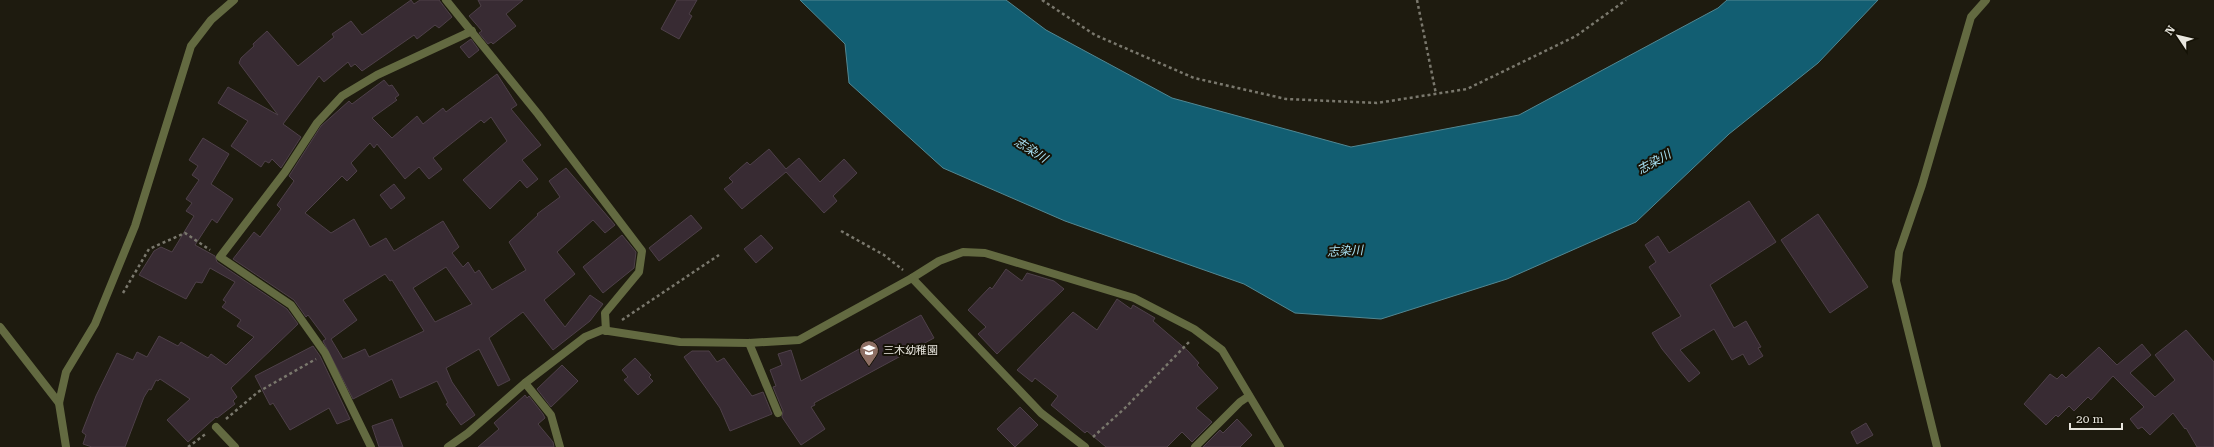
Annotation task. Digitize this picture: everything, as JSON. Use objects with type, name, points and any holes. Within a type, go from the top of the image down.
[{"type":"street","points":[[66,447],[59,403],[66,372],[95,324],[135,226],[191,46],[212,20],[234,0]]},
{"type":"street","points":[[446,0],[538,114],[642,251],[639,272],[605,313],[606,330]]},
{"type":"street","points":[[1937,447],[1896,282],[1899,252],[1922,185],[1971,17],[1986,0]]},
{"type":"street","points":[[371,447],[325,353],[291,306],[220,257],[285,172],[317,123],[342,96],[377,75],[472,31]]},
{"type":"street","points":[[448,447],[468,433],[525,383],[585,337],[606,330],[680,342],[749,343],[799,340],[912,278],[939,261],[963,252],[986,253],[1134,298],[1196,331],[1222,350],[1250,396],[1276,446]]},
{"type":"street","points":[[912,278],[1041,413],[1085,447]]},
{"type":"street","points":[[0,326],[59,403]]},
{"type":"street","points":[[749,343],[778,413]]},
{"type":"street","points":[[525,383],[551,415],[560,447]]},
{"type":"street","points":[[1195,447],[1240,402],[1250,396]]},
{"type":"street","points":[[216,427],[235,447]]},
{"type":"path","points":[[1042,0],[1095,35],[1194,78],[1286,99],[1377,103],[1467,88],[1576,36],[1626,0]]},
{"type":"path","points":[[1417,0],[1436,94]]},
{"type":"path","points":[[841,232],[884,255],[912,278]]},
{"type":"path","points":[[122,295],[149,249],[185,233],[220,257]]},
{"type":"path","points":[[606,330],[719,255]]},
{"type":"path","points":[[1085,447],[1096,433],[1125,408],[1185,347],[1196,331]]},
{"type":"path","points":[[188,447],[216,427],[258,392],[325,353]]},
{"type":"water","name":"志染川","points":[[800,0],[1006,0],[1046,30],[1172,98],[1351,147],[1519,115],[1718,8],[1727,0],[1878,0],[1818,63],[1729,134],[1636,222],[1507,279],[1381,319],[1295,313],[1244,284],[1065,221],[943,168],[849,83],[845,44]]},
{"type":"building","points":[[411,0],[414,4],[420,0],[439,0],[452,17],[439,28],[435,25],[417,39],[414,35],[362,71],[355,64],[351,67],[348,62],[324,82],[319,76],[283,124],[301,137],[281,168],[272,159],[269,163],[265,161],[261,167],[231,146],[248,121],[218,103],[228,87],[278,115],[239,63],[241,58],[254,46],[253,44],[267,31],[298,66],[334,37],[332,34],[351,21],[362,35]]},
{"type":"building","points":[[478,0],[523,0],[506,14],[516,26],[493,44],[491,42],[488,44],[479,33],[482,31],[469,16],[481,6]]},
{"type":"building","points":[[677,0],[697,0],[689,14],[692,16],[679,39],[661,29]]},
{"type":"building","points":[[471,39],[479,50],[469,58],[460,47]]},
{"type":"building","points":[[497,74],[517,105],[511,109],[541,145],[522,160],[538,179],[527,188],[520,180],[490,209],[463,180],[507,141],[491,117],[484,123],[481,120],[433,158],[442,169],[429,179],[419,167],[405,179],[377,144],[374,148],[370,143],[351,163],[357,171],[347,181],[342,176],[305,213],[331,233],[354,219],[370,247],[386,238],[394,251],[443,221],[459,247],[452,253],[463,267],[468,262],[475,273],[479,270],[492,290],[526,270],[509,242],[538,215],[537,214],[560,197],[549,181],[566,168],[615,225],[605,233],[593,220],[557,252],[575,274],[544,300],[565,327],[590,295],[603,304],[590,321],[553,350],[523,312],[489,338],[510,380],[498,386],[479,349],[446,368],[452,382],[475,415],[461,425],[446,404],[448,403],[437,381],[400,398],[392,379],[353,399],[323,341],[326,339],[308,315],[306,317],[294,300],[233,259],[254,232],[260,237],[281,209],[277,205],[294,181],[289,176],[321,126],[349,101],[352,104],[384,80],[389,86],[392,85],[399,95],[395,98],[397,100],[372,118],[392,138],[417,116],[423,124],[443,108],[446,112]],"holes":[[[446,267],[472,304],[435,322],[413,288]],[[385,274],[390,281],[392,280],[424,331],[369,357],[365,349],[343,359],[331,339],[357,320],[343,300]]]},
{"type":"building","points":[[203,138],[229,154],[211,184],[233,199],[217,223],[212,219],[195,245],[215,256],[217,262],[287,309],[298,324],[231,388],[237,397],[233,401],[235,404],[217,418],[216,417],[188,442],[167,420],[190,399],[160,379],[158,381],[156,380],[151,390],[149,389],[144,397],[125,447],[92,447],[83,444],[86,435],[82,432],[96,396],[117,353],[133,360],[137,352],[147,357],[159,336],[178,346],[181,342],[208,358],[211,354],[226,365],[254,337],[237,326],[241,320],[222,307],[226,302],[223,300],[235,282],[210,268],[202,283],[196,282],[186,299],[139,275],[154,251],[161,247],[172,252],[194,216],[186,211],[192,203],[186,199],[199,180],[192,175],[198,166],[189,160]]},
{"type":"building","points":[[769,149],[786,169],[799,158],[820,182],[844,159],[857,173],[833,196],[837,201],[824,213],[786,172],[742,209],[724,189],[733,182],[729,178],[747,162],[750,165]]},
{"type":"building","points":[[394,184],[405,198],[391,209],[380,195]]},
{"type":"building","points":[[1749,201],[1776,242],[1710,285],[1734,328],[1746,321],[1761,347],[1758,348],[1763,356],[1749,365],[1743,354],[1732,360],[1714,329],[1680,350],[1700,373],[1689,382],[1662,349],[1652,333],[1681,316],[1649,267],[1656,262],[1645,245],[1658,236],[1669,253]]},
{"type":"building","points":[[1818,214],[1868,287],[1830,313],[1781,240]]},
{"type":"building","points":[[691,215],[702,228],[659,261],[649,248]]},
{"type":"building","points":[[622,235],[636,252],[634,268],[603,293],[583,267]]},
{"type":"building","points":[[761,235],[773,248],[756,263],[744,249]]},
{"type":"building","points":[[1006,269],[1022,281],[1027,273],[1054,281],[1064,289],[997,354],[978,334],[986,327],[968,310],[990,287],[992,289]]},
{"type":"building","points":[[1117,299],[1131,309],[1133,305],[1155,318],[1153,321],[1188,351],[1199,363],[1197,365],[1218,388],[1196,408],[1212,422],[1192,442],[1182,432],[1167,447],[1106,447],[1087,431],[1085,433],[1051,405],[1058,396],[1035,378],[1032,382],[1017,370],[1073,312],[1097,330]]},
{"type":"building","points":[[921,315],[934,338],[814,403],[815,405],[811,407],[825,429],[801,445],[782,417],[783,411],[773,387],[776,386],[770,370],[782,365],[778,354],[791,350],[801,381]]},
{"type":"building","points":[[2186,330],[2214,362],[2214,447],[2197,447],[2186,428],[2185,429],[2173,413],[2150,435],[2142,427],[2138,429],[2130,419],[2144,407],[2113,376],[2091,400],[2088,397],[2074,411],[2069,406],[2058,417],[2056,415],[2046,425],[2024,404],[2050,374],[2057,379],[2062,374],[2066,378],[2099,347],[2117,365],[2142,344],[2151,355],[2130,373],[2155,397],[2175,380],[2155,355]]},
{"type":"building","points":[[313,346],[320,356],[350,419],[337,424],[329,408],[290,430],[273,403],[270,405],[255,376]]},
{"type":"building","points":[[692,351],[709,351],[717,362],[724,358],[752,396],[763,392],[772,414],[730,431],[720,408],[684,357]]},
{"type":"building","points":[[635,358],[651,375],[649,377],[653,381],[638,395],[624,380],[628,377],[622,370]]},
{"type":"building","points":[[562,365],[578,381],[551,407],[537,389]]},
{"type":"building","points":[[525,395],[527,398],[529,396],[543,414],[545,418],[538,424],[553,442],[554,447],[478,447],[499,429],[494,423]]},
{"type":"building","points":[[1020,407],[1038,425],[1015,447],[997,429]]},
{"type":"building","points":[[392,419],[403,447],[379,447],[372,426]]},
{"type":"building","points":[[1237,419],[1252,435],[1240,447],[1203,447],[1220,430],[1223,433]]},
{"type":"building","points":[[1866,423],[1873,435],[1857,444],[1851,432]]},
{"type":"place","name":"三木幼稚園","points":[[869,367]]}]
